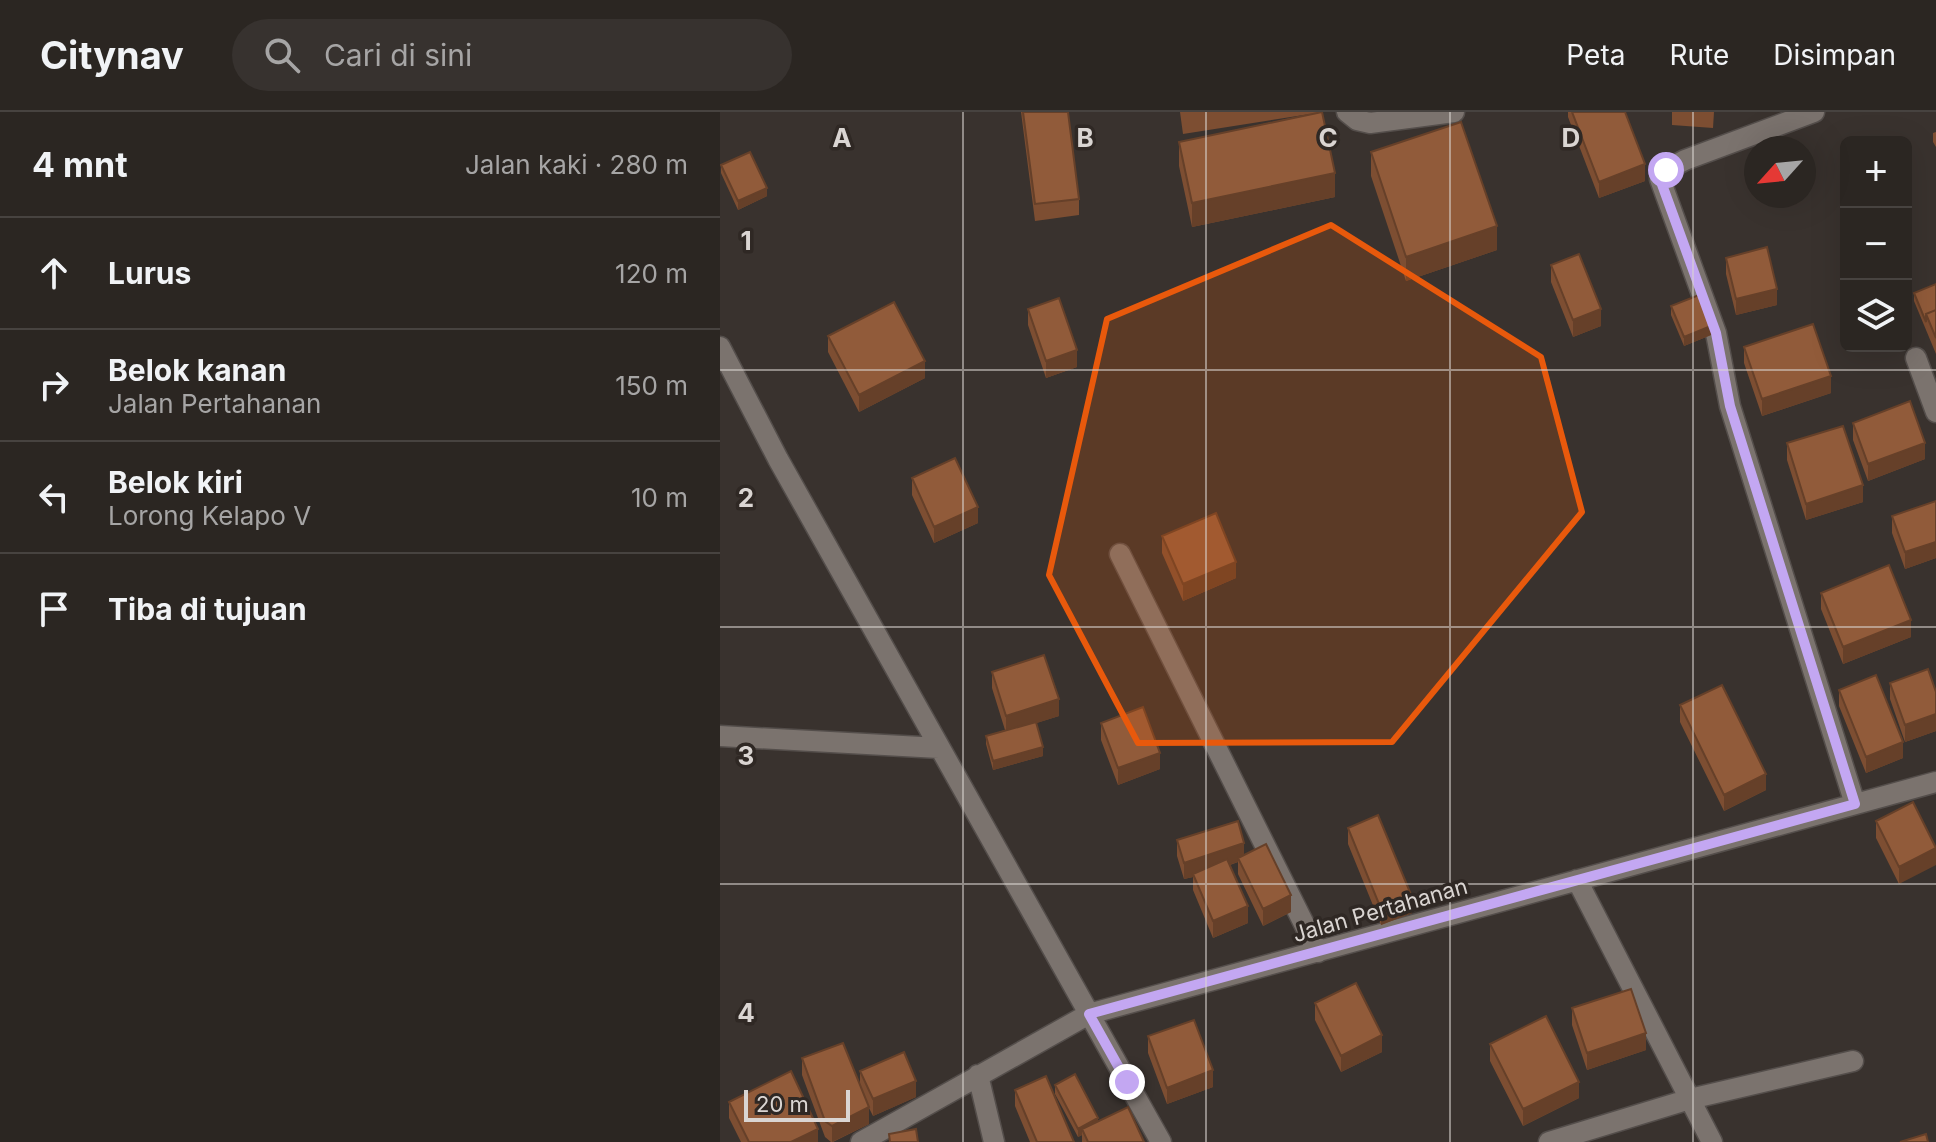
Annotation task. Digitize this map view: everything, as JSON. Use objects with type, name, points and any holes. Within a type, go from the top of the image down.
[{"type":"street","points":[[1347,112],[1357,120],[1370,123],[1454,112]]},
{"type":"street","points":[[1814,112],[1685,160],[1666,170],[1660,179],[1716,333],[1730,406],[1855,804]]},
{"type":"street","points":[[720,347],[778,459],[1161,1142]]},
{"type":"street","points":[[1916,358],[1936,412]]},
{"type":"street","points":[[1120,554],[1318,952]]},
{"type":"street","points":[[720,736],[939,748]]},
{"type":"street","name":"Jalan Pertahanan","points":[[861,1142],[1089,1014],[1936,782]]},
{"type":"street","points":[[1577,880],[1712,1142]]},
{"type":"street","points":[[1549,1142],[1690,1099],[1853,1061]]},
{"type":"street","points":[[978,1075],[994,1142]]},
{"type":"highlighted area","points":[[1331,225],[1541,357],[1582,512],[1392,742],[1138,743],[1049,575],[1107,319]]},
{"type":"building","points":[[1023,112],[1068,112],[1079,199],[1035,204]]},
{"type":"building","points":[[1322,112],[1335,173],[1192,203],[1179,142]]},
{"type":"building","points":[[1572,112],[1625,112],[1645,164],[1599,182]]},
{"type":"building","points":[[1461,122],[1497,226],[1406,257],[1371,152]]},
{"type":"building","points":[[750,152],[767,188],[738,201],[721,165]]},
{"type":"building","points":[[1767,247],[1777,289],[1736,299],[1726,258]]},
{"type":"building","points":[[1579,254],[1601,309],[1573,320],[1551,265]]},
{"type":"building","points":[[1936,284],[1936,310],[1926,314],[1926,322],[1914,293]]},
{"type":"building","points":[[1699,295],[1711,326],[1684,337],[1671,306]]},
{"type":"building","points":[[1059,298],[1077,350],[1046,361],[1028,309]]},
{"type":"building","points":[[894,302],[925,361],[859,395],[828,336]]},
{"type":"building","points":[[1936,310],[1936,338],[1926,314]]},
{"type":"building","points":[[1813,324],[1831,376],[1762,399],[1744,347]]},
{"type":"building","points":[[1910,401],[1925,443],[1868,464],[1853,423]]},
{"type":"building","points":[[1843,426],[1863,485],[1806,504],[1787,443]]},
{"type":"building","points":[[955,458],[978,507],[934,527],[912,478]]},
{"type":"building","points":[[1936,501],[1936,542],[1905,552],[1892,516]]},
{"type":"building","points":[[1216,513],[1236,562],[1183,584],[1162,536]]},
{"type":"building","points":[[1889,565],[1911,620],[1843,647],[1821,593]]},
{"type":"building","points":[[1044,655],[1059,699],[1006,716],[992,672]]},
{"type":"building","points":[[1928,669],[1936,692],[1936,714],[1905,725],[1890,683]]},
{"type":"building","points":[[1876,675],[1903,742],[1866,757],[1839,690]]},
{"type":"building","points":[[1722,685],[1766,774],[1724,795],[1680,705]]},
{"type":"building","points":[[1143,707],[1160,753],[1118,768],[1101,723]]},
{"type":"building","points":[[1036,722],[1043,747],[993,761],[986,736]]},
{"type":"building","points":[[1913,802],[1936,848],[1899,867],[1876,821]]},
{"type":"building","points":[[1378,815],[1412,897],[1381,909],[1348,828]]},
{"type":"building","points":[[1238,821],[1244,843],[1184,863],[1177,840]]},
{"type":"building","points":[[1266,844],[1291,895],[1263,909],[1238,858]]},
{"type":"building","points":[[1227,859],[1248,906],[1213,921],[1193,874]]},
{"type":"building","points":[[1356,983],[1382,1035],[1341,1056],[1315,1003]]},
{"type":"building","points":[[1631,989],[1646,1033],[1587,1053],[1572,1008]]},
{"type":"building","points":[[1546,1016],[1579,1082],[1523,1109],[1490,1044]]},
{"type":"building","points":[[1194,1020],[1213,1070],[1167,1088],[1148,1036]]},
{"type":"building","points":[[843,1043],[869,1107],[832,1126],[825,1121],[802,1058]]},
{"type":"building","points":[[904,1052],[916,1081],[873,1099],[860,1071]]},
{"type":"building","points":[[791,1071],[818,1129],[791,1142],[749,1142],[729,1102]]},
{"type":"building","points":[[1075,1074],[1098,1118],[1078,1129],[1055,1085]]},
{"type":"building","points":[[1046,1076],[1074,1142],[1037,1142],[1015,1090]]},
{"type":"building","points":[[1128,1107],[1144,1142],[1088,1142],[1082,1129]]},
{"type":"building","points":[[916,1129],[918,1142],[890,1142],[889,1134]]},
{"type":"building","points":[[1926,1134],[1928,1142],[1900,1142]]},
{"type":"route","points":[[1127,1082],[1089,1014],[1855,804],[1730,406],[1716,333],[1660,179],[1666,170]]}]
